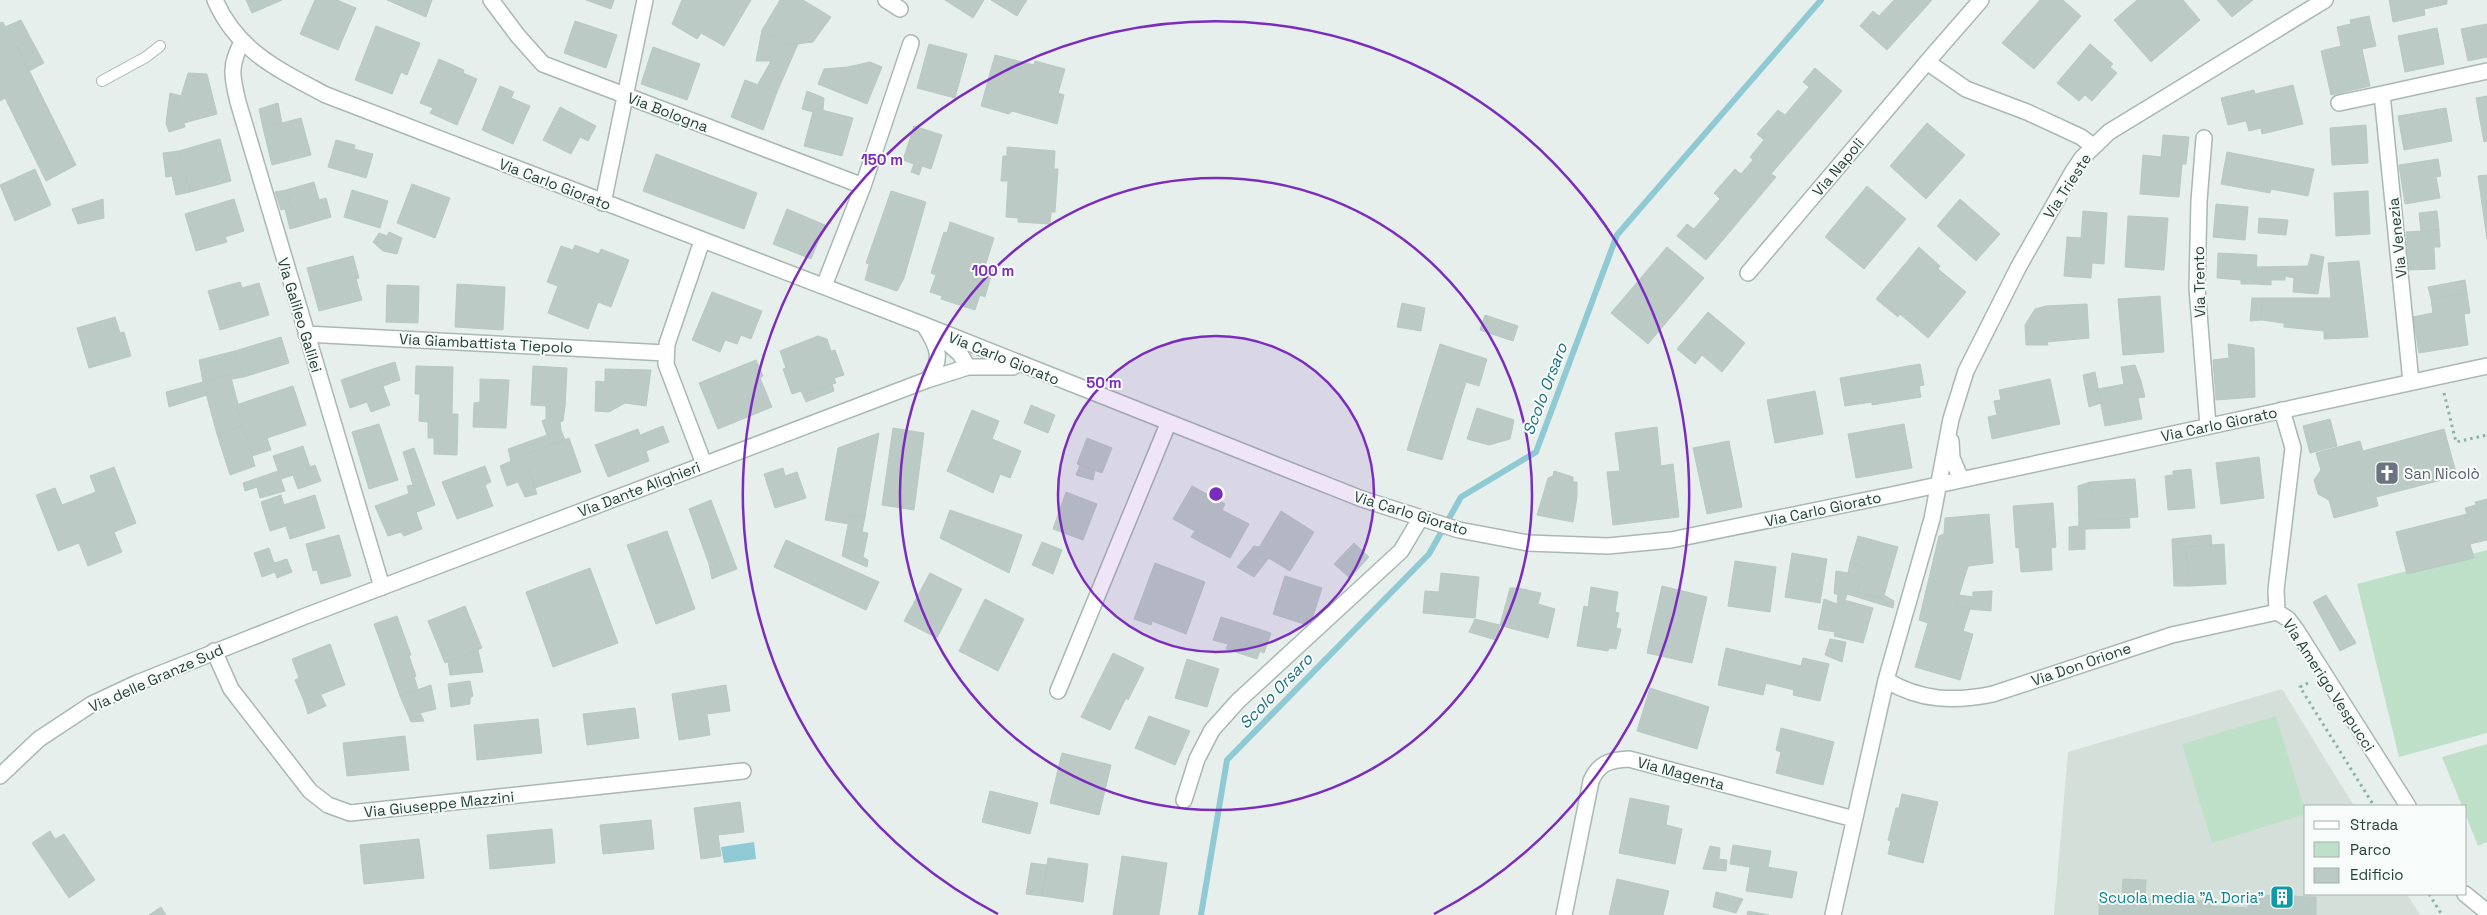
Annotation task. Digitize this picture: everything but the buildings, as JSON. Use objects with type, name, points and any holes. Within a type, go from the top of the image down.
[{"type":"street","name":"Via Carlo Giorato","points":[[215,0],[228,26],[242,42],[272,66],[326,95],[924,325],[1362,500],[1459,530],[1528,543],[1564,546],[1608,546],[1662,541],[1735,528],[2487,366]]},
{"type":"street","points":[[604,203],[645,0]]},
{"type":"street","points":[[886,0],[900,9]]},
{"type":"street","name":"Via Napoli","points":[[1748,273],[1981,0]]},
{"type":"street","name":"Via Trieste","points":[[1937,485],[1951,419],[1966,371],[2000,302],[2072,173],[2093,146],[2127,120],[2325,0]]},
{"type":"street","name":"Via Bologna","points":[[495,2],[518,36],[543,64],[863,186]]},
{"type":"street","name":"Via Galileo Galilei","points":[[242,42],[234,56],[231,74],[382,587]]},
{"type":"street","points":[[824,286],[863,186],[910,43]]},
{"type":"street","points":[[1927,62],[1966,89],[2026,112],[2081,137],[2093,146]]},
{"type":"street","points":[[2339,103],[2487,71]]},
{"type":"street","name":"Via Venezia","points":[[2382,94],[2411,382]]},
{"type":"street","name":"Via Trento","points":[[2204,138],[2199,201],[2197,288],[2208,426]]},
{"type":"street","points":[[702,241],[667,344],[666,353],[670,376],[704,464]]},
{"type":"street","name":"Via Carlo Giorato","points":[[924,325],[946,340],[960,354],[968,367]]},
{"type":"street","name":"Via Carlo Giorato","points":[[924,325],[931,336],[938,355],[935,370],[927,380]]},
{"type":"street","name":"Via Giambattista Tiepolo","points":[[306,334],[666,353]]},
{"type":"street","name":"Via Dante Alighieri","points":[[245,640],[927,380],[968,367],[997,365],[1038,372]]},
{"type":"street","name":"Via Amerigo Vespucci","points":[[2282,410],[2293,448],[2276,590],[2277,612],[2288,619],[2297,631],[2407,805]]},
{"type":"street","name":"Via Trieste","points":[[1951,419],[1952,458],[1961,479]]},
{"type":"street","points":[[1058,691],[1168,424]]},
{"type":"street","points":[[1833,915],[1886,680],[1932,519],[1937,485]]},
{"type":"street","points":[[1184,800],[1198,759],[1212,730],[1250,689],[1401,551],[1425,521]]},
{"type":"street","name":"Via Don Orione","points":[[1886,680],[1919,694],[1951,700],[1972,698],[1993,694],[2172,635],[2277,612]]},
{"type":"street","name":"Via delle Granze Sud","points":[[0,776],[39,739],[92,704],[214,651],[245,640]]},
{"type":"street","name":"Via Giuseppe Mazzini","points":[[214,651],[231,688],[310,791],[328,805],[350,813],[743,771]]},
{"type":"street","name":"Via Magenta","points":[[1564,915],[1591,782],[1596,770],[1602,764],[1615,759],[1628,759],[1854,819]]},
{"type":"street","points":[[2465,895],[2487,912]]},
{"type":"street","points":[[2465,895],[2475,915]]},
{"type":"lane","points":[[102,82],[146,57],[160,46]]},
{"type":"path","points":[[2443,387],[2456,442],[2487,435]]},
{"type":"path","points":[[2300,688],[2373,805]]},
{"type":"path","points":[[2429,895],[2442,915]]},
{"type":"shaded area","points":[[2282,689],[2353,805],[2304,805],[2304,895],[2408,895],[2420,915],[2054,915],[2068,752]]},
{"type":"green space","points":[[2487,550],[2487,733],[2399,757],[2357,584]]},
{"type":"green space","points":[[2276,716],[2304,807],[2304,815],[2212,843],[2182,744]]},
{"type":"green space","points":[[2487,744],[2487,842],[2478,846],[2467,818],[2467,805],[2462,805],[2442,757]]},
{"type":"water","points":[[754,842],[756,859],[724,863],[721,847]]},
{"type":"waterway","name":"Scolo Orsaro","points":[[1201,915],[1227,760],[1429,554],[1461,497],[1536,452],[1617,235],[1821,0]]},
{"type":"place","name":"San Nicolò","points":[[2387,473]]},
{"type":"place","name":"Scuola media \"A. Doria\"","points":[[2282,897]]}]
